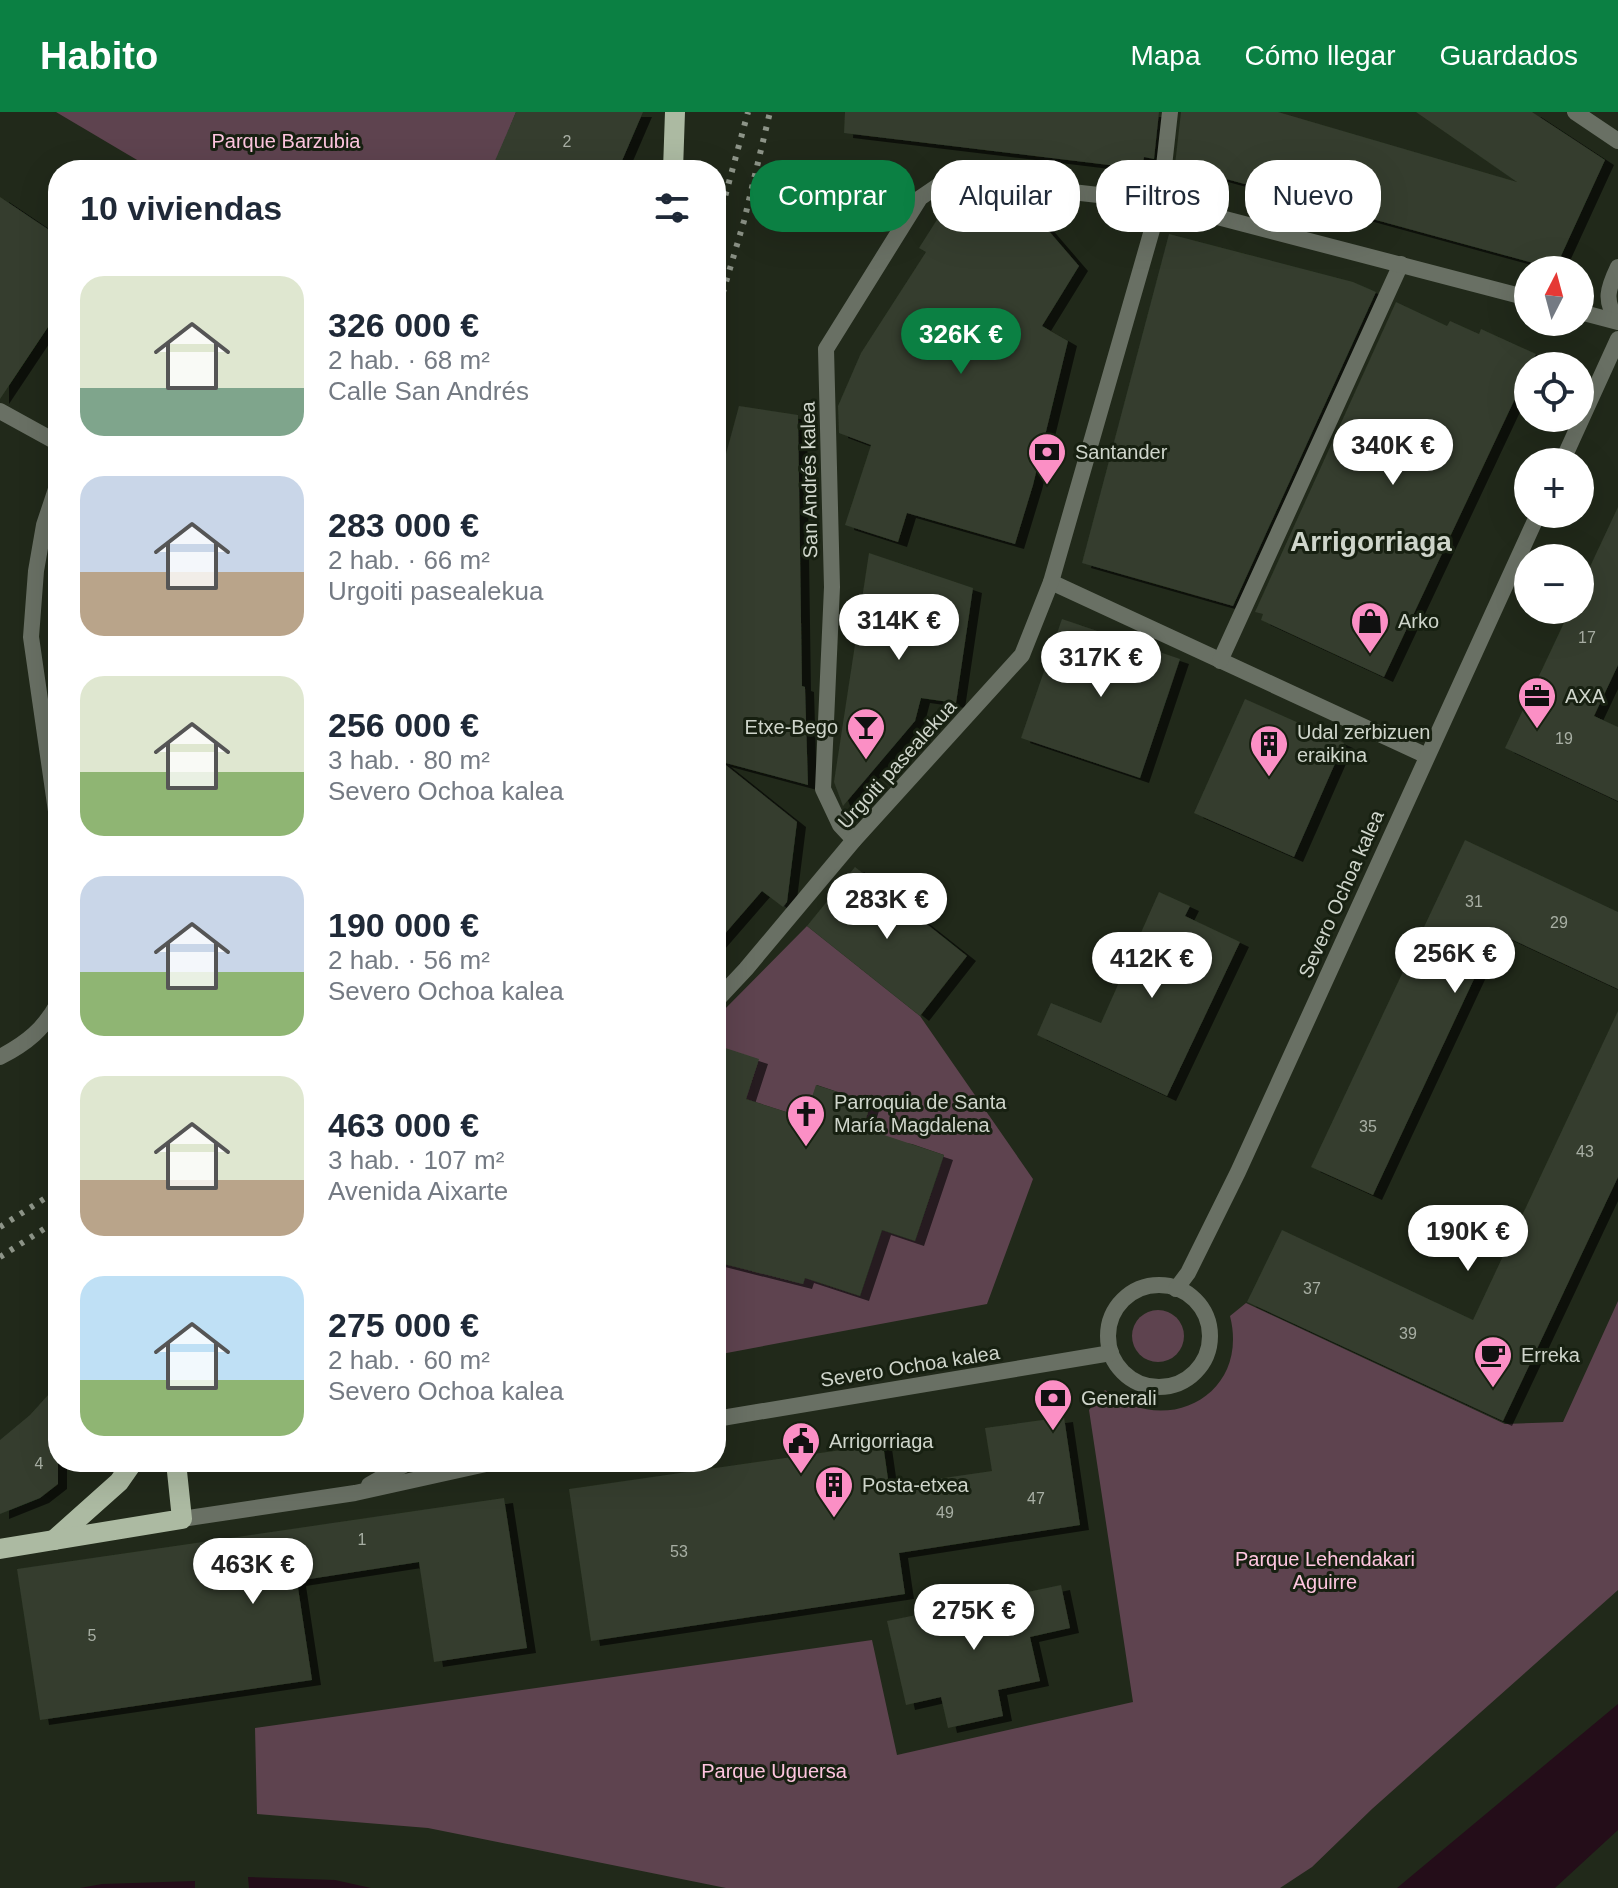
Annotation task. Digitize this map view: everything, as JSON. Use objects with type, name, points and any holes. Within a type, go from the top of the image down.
[{"type":"main road","points":[[673,160],[675,112]]},
{"type":"main road","points":[[54,1540],[119,1482],[126,1472]]},
{"type":"main road","points":[[0,1549],[182,1519],[177,1472]]},
{"type":"street","name":"Urgoiti pasealekua","points":[[1165,160],[1170,112]]},
{"type":"street","points":[[1575,112],[1618,141]]},
{"type":"street","name":"San Andrés kalea","points":[[854,840],[840,825],[823,789],[832,587],[826,349],[920,198],[942,183],[966,180],[1096,195]]},
{"type":"street","points":[[1229,220],[1514,294]]},
{"type":"street","name":"Urgoiti pasealekua","points":[[726,990],[854,840],[1022,655],[1051,582],[1151,232]]},
{"type":"street","points":[[1220,661],[1401,264]]},
{"type":"street","points":[[1618,267],[1607,291],[1608,306],[1618,322]]},
{"type":"street","points":[[1594,316],[1618,322]]},
{"type":"street","points":[[1568,448],[1618,339]]},
{"type":"street","points":[[0,411],[48,437]]},
{"type":"street","points":[[48,513],[36,571],[31,637],[48,755]]},
{"type":"street","name":"Severo Ochoa kalea","points":[[1176,1289],[1188,1273],[1238,1172],[1532,528]]},
{"type":"street","points":[[1051,582],[1427,756]]},
{"type":"street","points":[[0,1057],[25,1044],[48,1021]]},
{"type":"street","points":[[1156,1286],[1176,1289],[1195,1301],[1202,1310],[1209,1332],[1207,1354],[1185,1380],[1164,1386],[1141,1384],[1123,1372],[1111,1353],[1110,1322],[1127,1296],[1156,1286]]},
{"type":"street","name":"Severo Ochoa kalea","points":[[726,1417],[1111,1353]]},
{"type":"street","points":[[355,1493],[392,1472]]},
{"type":"street","points":[[182,1519],[355,1493],[450,1472]]},
{"type":"green space","name":"Parque Barzubia","points":[[56,112],[516,112],[497,160],[137,160]]},
{"type":"green space","points":[[807,926],[920,1016],[1033,1179],[987,1304],[726,1353],[726,1264],[803,1283],[805,1278],[860,1296],[882,1230],[915,1241],[944,1155],[912,1144],[860,1136],[871,1103],[817,1085],[805,1118],[746,1099],[726,1063],[726,1008]]},
{"type":"green space","points":[[1618,1301],[1618,1590],[1372,1809],[1312,1867],[1280,1888],[726,1888],[428,1828],[257,1814],[255,1728],[872,1640],[897,1755],[1133,1702],[1089,1410],[1105,1390],[1129,1404],[1153,1410],[1177,1409],[1198,1401],[1215,1387],[1227,1368],[1233,1344],[1230,1316],[1246,1303],[1505,1424],[1563,1422]]},
{"type":"green space","points":[[1158,1310],[1176,1318],[1184,1336],[1176,1354],[1158,1362],[1140,1354],[1132,1336],[1140,1318]]},
{"type":"shaded area","points":[[1618,1704],[1618,1830],[1555,1888],[1397,1888]]},
{"type":"shaded area","points":[[248,1877],[335,1880],[371,1888],[249,1888]]},
{"type":"shaded area","points":[[195,1881],[195,1888],[80,1888],[102,1884]]},
{"type":"building","points":[[516,112],[643,112],[622,160],[495,160]]},
{"type":"building","points":[[845,112],[1159,112],[1154,159],[1096,160],[1096,163],[844,133]]},
{"type":"building","points":[[1181,112],[1278,112],[1517,182],[1416,112],[1532,112],[1605,160],[1561,256],[1514,258],[1381,221],[1381,160],[1245,160],[1245,184],[1229,180],[1229,160],[1176,160]]},
{"type":"building","points":[[0,197],[48,229],[48,327],[0,399]]},
{"type":"building","points":[[931,229],[931,232],[1050,232],[1079,266],[1042,326],[1068,341],[1033,485],[1015,544],[907,513],[898,542],[845,525],[871,445],[839,433],[838,406],[861,353],[926,252],[919,248]]},
{"type":"building","points":[[1169,234],[1353,282],[1376,292],[1233,606],[1082,563]]},
{"type":"building","points":[[1396,302],[1447,326],[1450,321],[1479,334],[1481,329],[1532,352],[1514,352],[1514,401],[1384,677],[1261,620],[1263,614],[1255,612]]},
{"type":"building","points":[[739,406],[798,415],[802,686],[805,687],[808,785],[726,763],[726,454]]},
{"type":"building","points":[[1618,507],[1618,665],[1594,716],[1618,727],[1618,801],[1505,748],[1563,624],[1594,624],[1594,558]]},
{"type":"building","points":[[869,553],[973,588],[956,703],[921,698],[915,721],[843,806],[834,782]]},
{"type":"building","points":[[1062,619],[1180,659],[1140,778],[1021,738]]},
{"type":"building","name":"Udal zerbizuen eraikina","points":[[1245,699],[1344,743],[1294,857],[1194,813]]},
{"type":"building","points":[[726,765],[797,822],[787,902],[783,907],[762,891],[726,932]]},
{"type":"building","points":[[1465,840],[1618,912],[1618,989],[1496,932],[1373,1195],[1311,1167]]},
{"type":"building","points":[[855,867],[967,956],[920,1016],[807,926]]},
{"type":"building","points":[[1159,892],[1190,906],[1185,916],[1240,942],[1167,1096],[1037,1035],[1051,1003],[1101,1023]]},
{"type":"building","points":[[1618,1011],[1618,1177],[1503,1421],[1247,1302],[1282,1230],[1473,1320]]},
{"type":"building","name":"Parroquia de Santa María Magdalena","points":[[726,1048],[759,1059],[746,1099],[805,1118],[816,1085],[871,1103],[863,1128],[944,1155],[915,1241],[882,1230],[860,1296],[805,1278],[803,1284],[726,1265]]},
{"type":"building","points":[[48,1395],[48,1472],[58,1472],[58,1484],[40,1498],[0,1514],[0,1440]]},
{"type":"building","points":[[1064,1417],[1080,1525],[899,1553],[905,1594],[591,1641],[569,1489],[688,1472],[726,1472],[726,1466],[883,1444],[889,1486],[992,1471],[985,1428]]},
{"type":"building","points":[[504,1498],[527,1648],[434,1662],[419,1562],[297,1581],[312,1680],[40,1720],[17,1569]]},
{"type":"building","points":[[1061,1585],[1070,1628],[1030,1637],[1040,1681],[998,1690],[1003,1716],[948,1728],[941,1697],[906,1705],[887,1621]]},
{"type":"railway","points":[[726,193],[748,112]]},
{"type":"railway","points":[[726,282],[770,112]]},
{"type":"railway","points":[[0,1227],[48,1196]]},
{"type":"railway","points":[[0,1257],[48,1226]]},
{"type":"place","name":"Santander","points":[[1047,486]]},
{"type":"place","name":"Arko","points":[[1370,655]]},
{"type":"place","name":"AXA","points":[[1537,730]]},
{"type":"place","name":"Etxe-Bego","points":[[866,761]]},
{"type":"place","name":"Udal zerbizuen eraikina","points":[[1269,778]]},
{"type":"place","name":"Parroquia de Santa María Magdalena","points":[[806,1148]]},
{"type":"place","name":"Erreka","points":[[1493,1389]]},
{"type":"place","name":"Generali","points":[[1053,1432]]},
{"type":"place","name":"Arrigorriaga","points":[[801,1475]]},
{"type":"place","name":"Posta-etxea","points":[[834,1519]]},
{"type":"district","name":"Arrigorriaga","points":[[1371,541]]},
{"type":"park label","name":"Parque Lehendakari Aguirre","points":[[1325,1570]]},
{"type":"park label","name":"Parque Uguersa","points":[[774,1771]]}]
